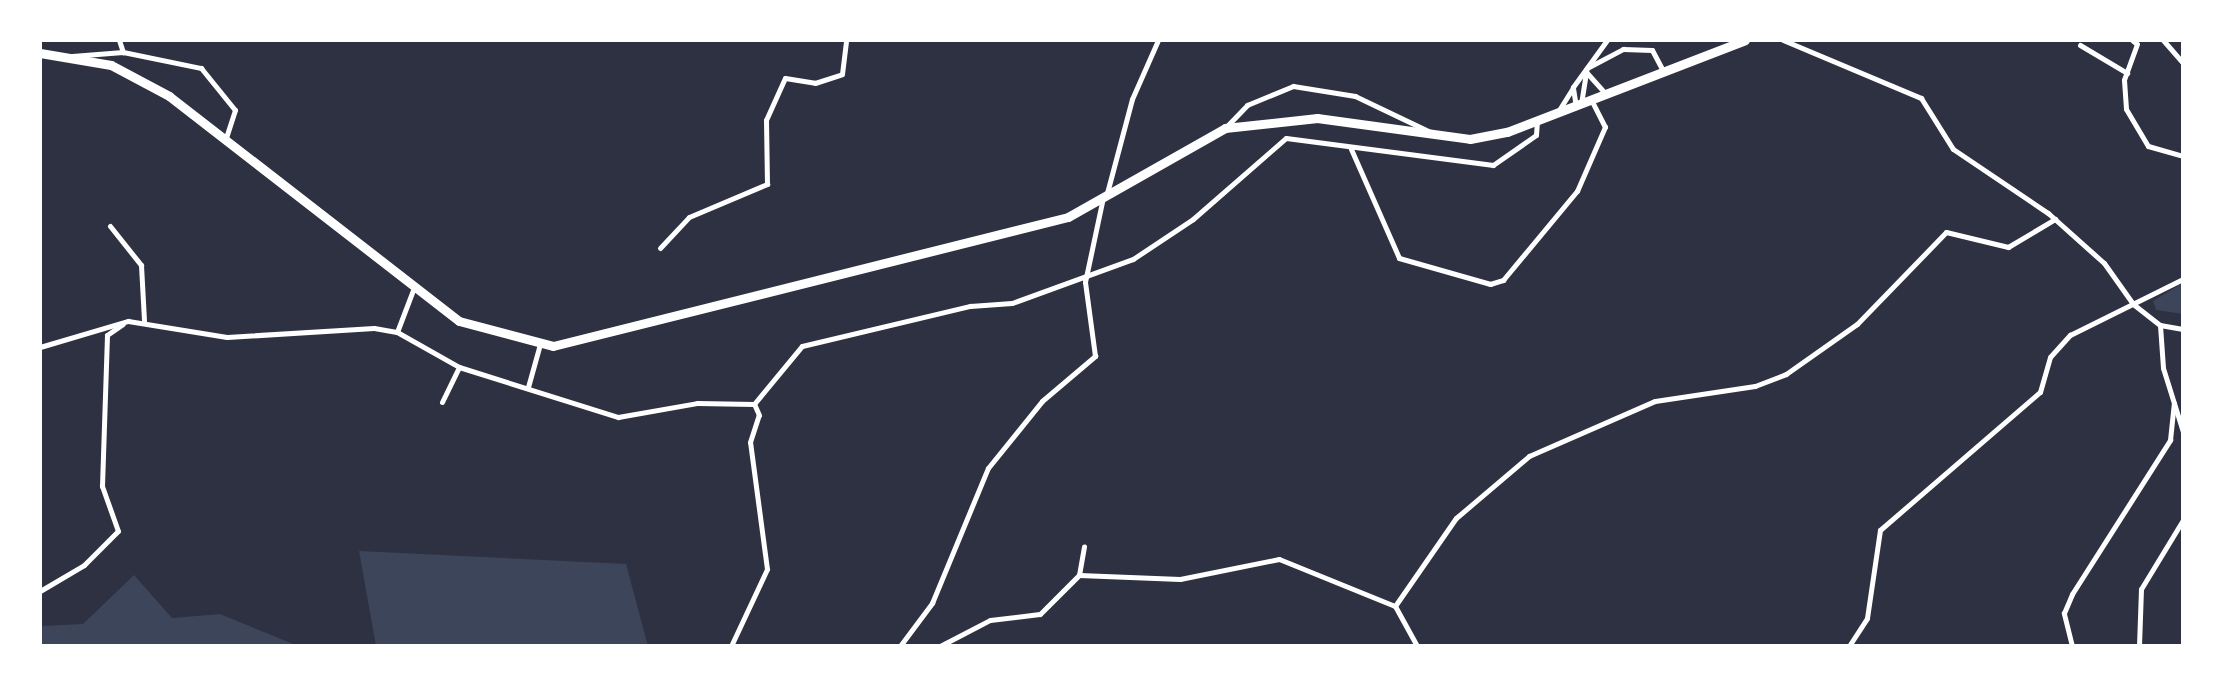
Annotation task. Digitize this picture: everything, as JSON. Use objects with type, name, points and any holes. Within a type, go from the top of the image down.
[{"type":"highway","points":[[40,53],[111,65],[169,96],[226,137],[413,290],[459,321],[540,344],[620,335],[1105,200],[1225,128],[1304,118],[1470,139],[1537,121],[1665,74],[1745,40]]},
{"type":"street","points":[[119,40],[123,52]]},
{"type":"street","points":[[660,248],[689,217],[767,184],[766,120],[785,78],[815,83],[842,74],[846,40]]},
{"type":"street","points":[[900,646],[932,603],[988,468],[1042,401],[1095,356],[1088,271],[1132,99],[1158,40]]},
{"type":"street","points":[[1556,114],[1607,40]]},
{"type":"street","points":[[1783,40],[1800,44],[1921,98],[1953,149],[2055,219],[2104,263],[2133,304],[2160,325],[2183,329]]},
{"type":"street","points":[[1800,44],[1809,40]]},
{"type":"street","points":[[2132,40],[2137,44],[2127,73],[2126,109],[2144,142],[2183,156]]},
{"type":"street","points":[[2163,40],[2183,63]]},
{"type":"street","points":[[1587,68],[1641,45],[1665,74]]},
{"type":"street","points":[[2080,45],[2127,73]]},
{"type":"street","points":[[72,56],[123,52],[201,68],[235,110],[226,137]]},
{"type":"street","points":[[1587,68],[1592,86],[1608,95]]},
{"type":"street","points":[[1578,106],[1587,68]]},
{"type":"street","points":[[1225,128],[1267,94],[1308,87],[1399,112],[1433,136]]},
{"type":"street","points":[[1573,87],[1578,106]]},
{"type":"street","points":[[1351,149],[1399,258],[1490,284],[1503,280],[1577,191],[1605,127],[1592,101]]},
{"type":"street","points":[[754,404],[802,346],[970,306],[1012,303],[1088,271],[1133,259],[1181,227],[1286,138],[1351,149],[1493,165],[1536,135],[1537,121]]},
{"type":"street","points":[[1395,606],[1456,518],[1529,456],[1655,401],[1755,386],[1786,374],[1857,324],[1946,232],[2008,247],[2055,219]]},
{"type":"street","points":[[110,226],[141,265],[144,321]]},
{"type":"street","points":[[1849,646],[1867,618],[1880,530],[2040,392],[2050,357],[2070,335],[2183,279]]},
{"type":"street","points":[[397,332],[413,290]]},
{"type":"street","points":[[40,347],[128,321],[144,321],[227,337],[397,332],[459,367],[618,417],[697,403],[754,404]]},
{"type":"street","points":[[40,591],[84,565],[118,531],[102,486],[106,340],[128,321]]},
{"type":"street","points":[[2160,325],[2174,402],[2183,432]]},
{"type":"street","points":[[528,387],[540,344]]},
{"type":"street","points":[[442,402],[459,367]]},
{"type":"street","points":[[2072,646],[2068,604],[2170,440],[2174,402]]},
{"type":"street","points":[[731,646],[767,569],[750,442],[759,415],[754,404]]},
{"type":"street","points":[[2139,646],[2141,589],[2183,520]]},
{"type":"street","points":[[940,646],[990,620],[1040,614],[1079,575],[1084,546]]},
{"type":"street","points":[[1079,575],[1180,579],[1279,559],[1395,606],[1417,646]]},
{"type":"shaded area","points":[[2183,283],[2183,314],[2156,310],[2153,301]]},
{"type":"shaded area","points":[[359,551],[626,564],[648,646],[376,646]]},
{"type":"shaded area","points":[[134,575],[172,618],[220,614],[298,646],[40,646],[40,626],[83,624]]}]
